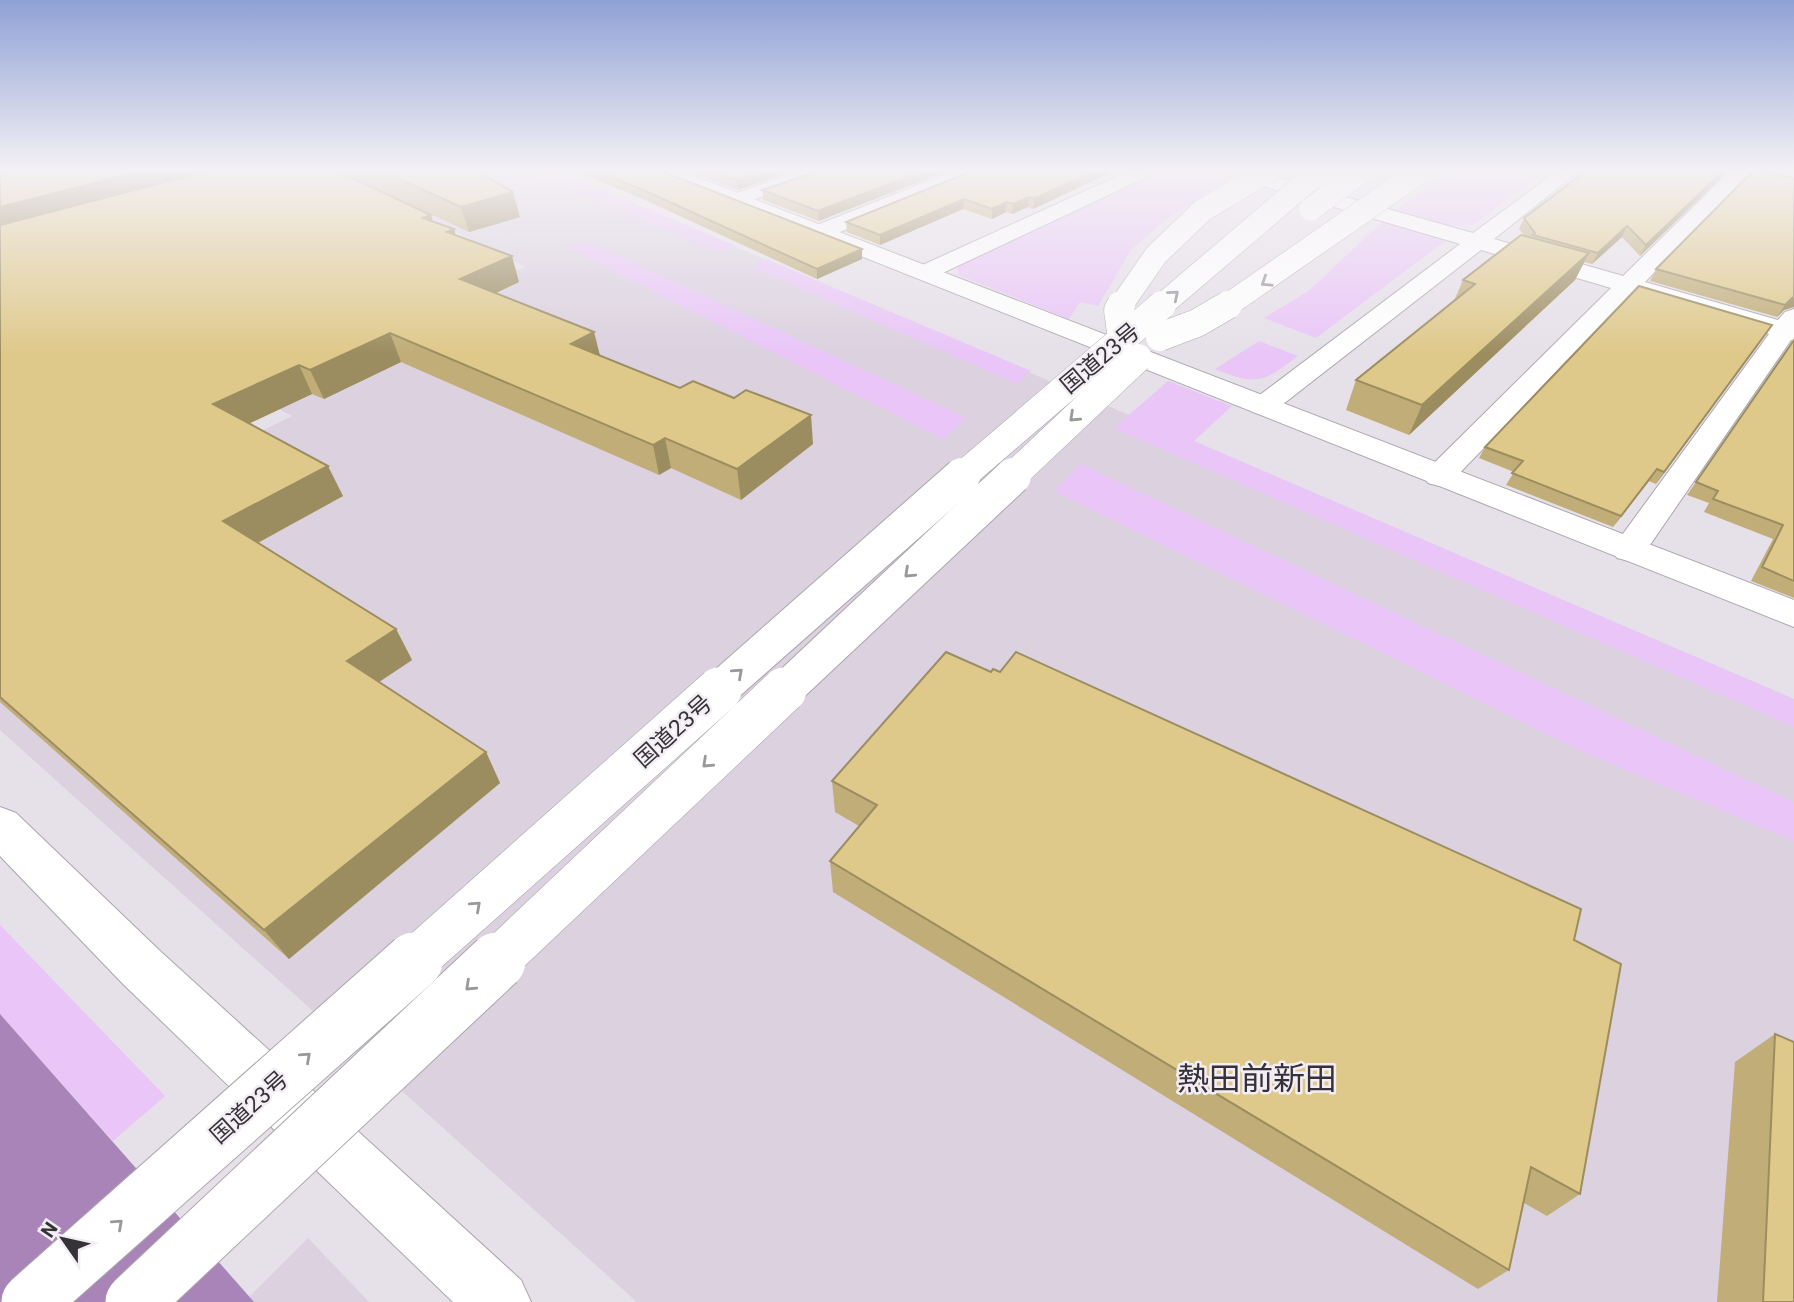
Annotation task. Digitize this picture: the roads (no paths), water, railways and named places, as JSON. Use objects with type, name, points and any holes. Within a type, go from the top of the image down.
[{"type":"main road","points":[[820,232],[1794,614]]},
{"type":"main road","points":[[924,273],[1013,232]]},
{"type":"main road","points":[[1180,232],[1156,255],[1118,310],[1141,338],[1197,323],[1244,296],[1335,232]]},
{"type":"main road","name":"国道23号","points":[[134,1302],[1254,232]]},
{"type":"main road","points":[[1445,232],[1628,285],[1791,327],[1629,550]]},
{"type":"main road","points":[[1263,406],[1489,232]]},
{"type":"main road","points":[[1439,475],[1628,285],[1685,232]]},
{"type":"main road","name":"国道23号","points":[[30,1302],[914,517],[1141,338],[1249,261]]},
{"type":"main road","points":[[0,826],[141,967],[499,1302]]},
{"type":"district","name":"熱田前新田","points":[[1257,1079]]}]
